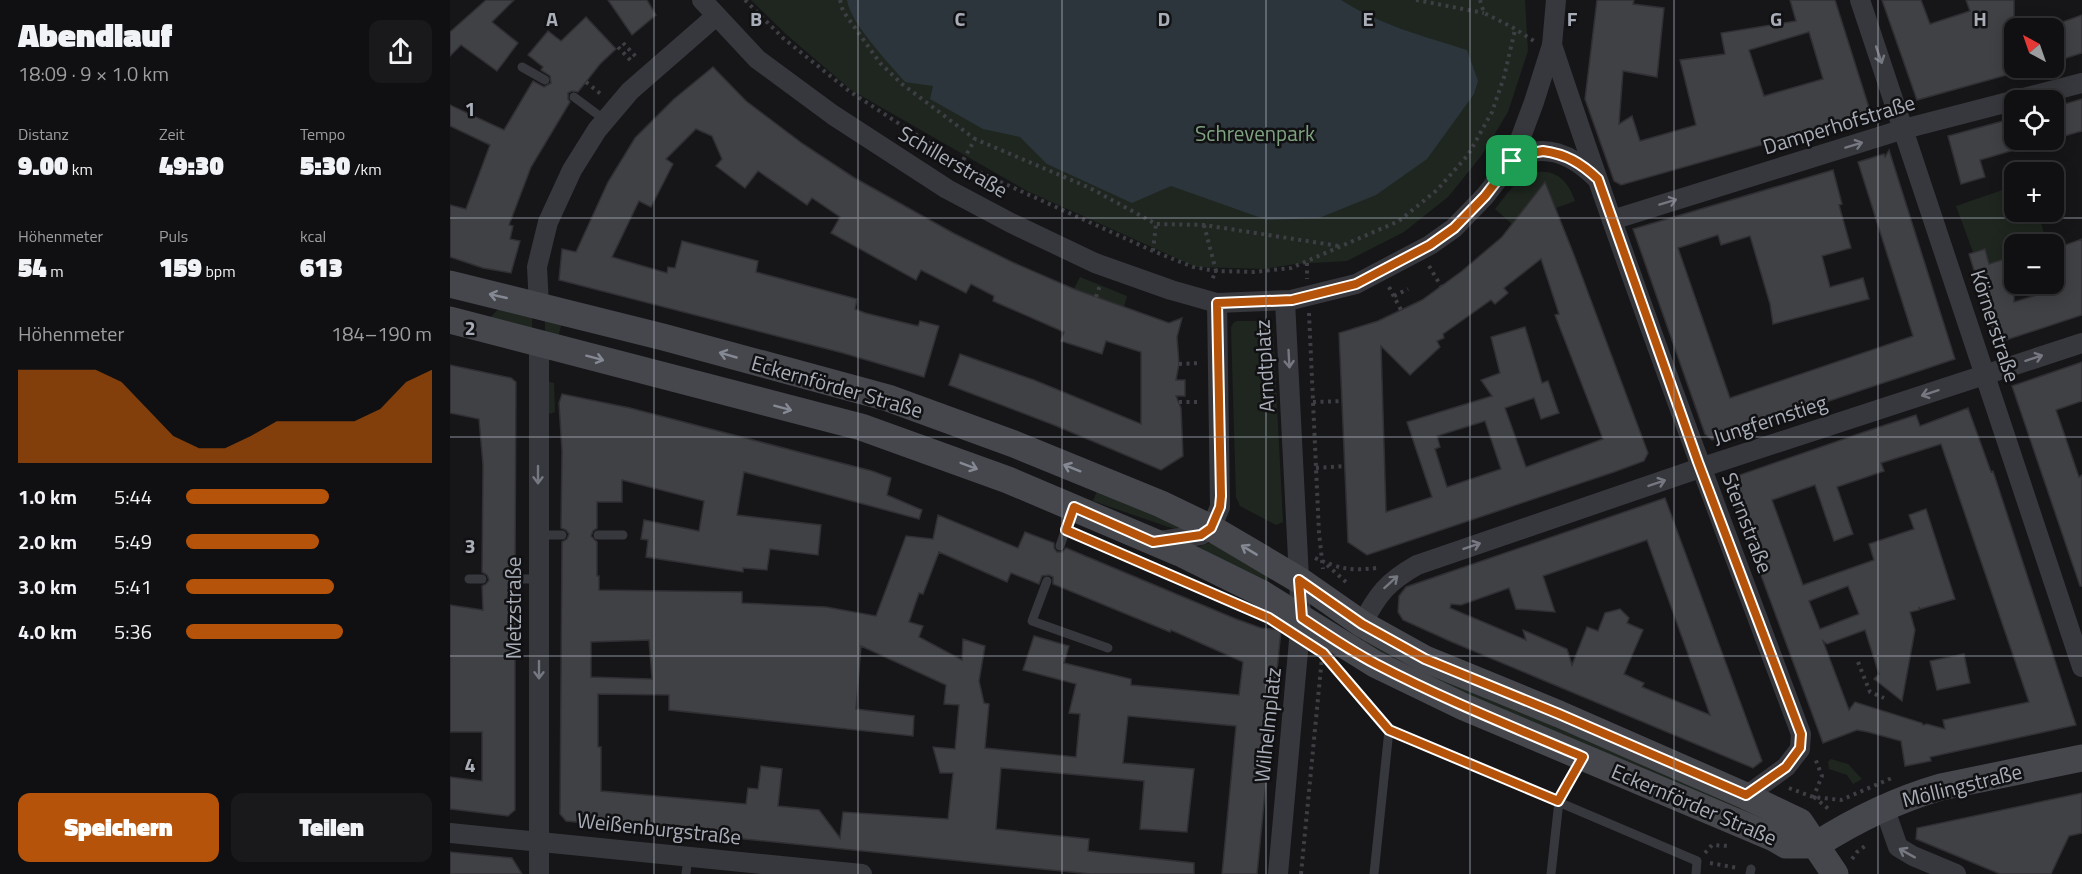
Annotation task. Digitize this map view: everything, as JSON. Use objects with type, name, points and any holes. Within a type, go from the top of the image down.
[{"type":"main road","name":"Eckernförder Straße","points":[[450,284],[539,305],[888,398],[1062,463],[1211,528],[1299,580],[1367,615],[1425,659],[1746,795],[1800,822],[1816,845]]},
{"type":"main road","name":"Eckernförder Straße","points":[[450,320],[538,355],[861,427],[935,453],[1074,507],[1261,593],[1375,664],[1464,706],[1774,837],[1786,845],[1816,845]]},
{"type":"main road","name":"Möllingstraße","points":[[1816,845],[1842,828],[1884,807],[1941,787],[2082,758]]},
{"type":"main road","points":[[1816,845],[1846,869]]},
{"type":"street","name":"Schillerstraße","points":[[702,0],[766,66],[901,161],[948,189],[1011,223],[1095,263],[1171,290],[1217,303]]},
{"type":"street","points":[[1285,301],[1356,284],[1430,245],[1454,228],[1485,196],[1512,161],[1534,102],[1552,45],[1556,0]]},
{"type":"street","name":"Körnerstraße","points":[[1860,0],[2082,667]]},
{"type":"street","points":[[539,305],[537,267],[548,222],[572,170],[605,120],[630,91],[716,16]]},
{"type":"street","name":"Sternstraße","points":[[1552,45],[1700,468],[1801,734],[1800,748],[1786,767],[1746,795]]},
{"type":"street","name":"Damperhofstraße","points":[[1612,220],[1904,129],[2082,83]]},
{"type":"street","points":[[1512,161],[1532,152],[1555,153],[1579,162],[1598,179]]},
{"type":"street","name":"Arndtplatz","points":[[1217,303],[1285,301],[1299,580]]},
{"type":"street","points":[[1153,542],[1201,535],[1211,528],[1220,507],[1217,303]]},
{"type":"street","name":"Jungfernstieg","points":[[1367,615],[1382,590],[1396,577],[1417,565],[1700,468],[2082,343]]},
{"type":"street","name":"Metzstraße","points":[[538,355],[539,874]]},
{"type":"street","name":"Wilhelmplatz","points":[[1278,874],[1302,618],[1299,580]]},
{"type":"street","points":[[1884,807],[1898,848],[1956,874]]},
{"type":"street","name":"Weißenburgstraße","points":[[450,832],[539,842],[687,865],[862,874]]},
{"type":"lane","points":[[522,67],[545,80]]},
{"type":"lane","points":[[574,97],[605,120]]},
{"type":"lane","points":[[1060,546],[1074,507]]},
{"type":"lane","points":[[538,535],[562,534]]},
{"type":"lane","points":[[597,535],[623,535]]},
{"type":"lane","points":[[469,579],[482,579]]},
{"type":"lane","points":[[515,579],[538,579]]},
{"type":"lane","points":[[1047,581],[1032,621],[1108,648]]},
{"type":"lane","points":[[1374,874],[1389,730],[1698,861],[1696,874]]},
{"type":"lane","points":[[1551,874],[1558,801],[1583,757]]},
{"type":"path","points":[[745,0],[783,38],[849,91],[961,164],[1192,267],[1216,271],[1254,272],[1291,268],[1399,221],[1437,190],[1468,155],[1492,112],[1504,77],[1514,28],[1484,14],[1416,0]]},
{"type":"path","points":[[840,0],[843,10],[880,63],[902,84],[975,140],[1090,188],[1155,224],[1204,225],[1340,247]]},
{"type":"path","points":[[1480,0],[1484,14]]},
{"type":"path","points":[[586,82],[598,92]]},
{"type":"path","points":[[961,164],[975,140]]},
{"type":"path","points":[[1153,251],[1155,224]]},
{"type":"path","points":[[1204,225],[1216,271]]},
{"type":"path","points":[[1306,262],[1308,283]]},
{"type":"path","points":[[1394,296],[1407,289]]},
{"type":"path","points":[[1308,304],[1322,561],[1337,568],[1363,570],[1382,568]]},
{"type":"path","points":[[1179,364],[1202,363]]},
{"type":"path","points":[[1179,402],[1204,401]]},
{"type":"path","points":[[1313,402],[1343,401]]},
{"type":"path","points":[[1316,468],[1346,466]]},
{"type":"path","points":[[1301,874],[1323,653],[1389,730]]},
{"type":"path","points":[[1858,662],[1870,692],[1884,698]]},
{"type":"path","points":[[1813,752],[1822,776],[1813,797],[1829,809]]},
{"type":"path","points":[[1712,845],[1740,847]]},
{"type":"path","points":[[1846,869],[1857,852],[1853,846]]},
{"type":"path","points":[[1698,861],[1750,872]]},
{"type":"green space","name":"Schrevenpark","points":[[751,0],[1525,0],[1528,51],[1508,112],[1482,155],[1448,197],[1404,232],[1347,261],[1296,264],[1263,269],[1196,267],[1027,191],[851,90],[787,35]]},
{"type":"green space","points":[[1538,172],[1551,173],[1562,179],[1570,189],[1575,201],[1556,208],[1548,190],[1540,188],[1512,224],[1495,209],[1519,181]]},
{"type":"green space","points":[[2004,189],[2004,222],[2041,222],[2044,234],[2004,234],[2004,259],[1989,264],[1984,249],[1973,252],[1956,206]]},
{"type":"green space","points":[[1080,277],[1127,296],[1124,307],[1074,289]]},
{"type":"green space","points":[[501,306],[532,314],[532,330],[490,318]]},
{"type":"green space","points":[[545,318],[562,322],[558,338],[545,334]]},
{"type":"green space","points":[[1237,321],[1268,321],[1273,328],[1283,522],[1276,525],[1240,506],[1236,497],[1231,328]]},
{"type":"green space","points":[[546,381],[554,383],[555,412],[550,414],[545,408]]},
{"type":"green space","points":[[1099,486],[1189,525],[1177,530],[1093,501]]},
{"type":"green space","points":[[1215,541],[1269,574],[1267,585],[1198,547]]},
{"type":"green space","points":[[1366,636],[1759,812],[1782,831],[1511,715],[1361,643]]},
{"type":"green space","points":[[1831,759],[1848,764],[1862,779],[1853,784],[1847,775],[1829,769],[1828,762]]},
{"type":"shaded area","name":"Schrevenpark","points":[[847,0],[1341,0],[1386,23],[1467,50],[1478,81],[1474,94],[1427,159],[1376,195],[1319,218],[1267,220],[1171,186],[1132,203],[1047,164],[1020,137],[983,129],[930,99],[933,86],[905,82],[862,31]]},
{"type":"building","points":[[486,0],[514,0],[492,22],[518,43],[497,71],[461,45],[450,56],[450,32]]},
{"type":"building","points":[[608,0],[647,0],[656,15],[632,35]]},
{"type":"building","points":[[1597,0],[1634,0],[1633,4],[1664,8],[1657,77],[1623,71],[1619,124],[1632,116],[1640,141],[1696,125],[1680,60],[1725,54],[1721,33],[1796,21],[1790,0],[1835,0],[1871,114],[1621,185],[1614,181],[1585,99]],"holes":[[[1809,32],[1823,79],[1764,96],[1749,50]]]},
{"type":"building","points":[[1882,0],[1921,0],[1930,24],[1970,11],[1966,0],[2014,0],[2014,18],[2004,18],[2004,76],[1917,100]]},
{"type":"building","points":[[2082,15],[2082,53],[2064,59],[2064,21]]},
{"type":"building","points":[[586,17],[616,49],[600,64],[578,92],[568,93],[570,102],[531,167],[509,225],[513,226],[510,239],[520,241],[511,273],[483,268],[450,257],[450,205],[466,209],[490,145],[450,126],[450,105],[504,130],[533,81],[544,87],[551,83],[550,76],[541,70],[543,67],[528,55],[548,31],[561,41]]},
{"type":"building","points":[[713,67],[746,101],[803,144],[853,177],[953,233],[1074,289],[1169,323],[1182,318],[1177,337],[1179,364],[1176,380],[1185,380],[1185,396],[1176,396],[1181,408],[1183,456],[1161,470],[1054,425],[949,385],[960,354],[1034,380],[1141,424],[1141,352],[1106,341],[1102,354],[1061,341],[1064,332],[993,301],[994,296],[971,284],[966,293],[921,270],[916,280],[831,233],[840,217],[812,198],[807,205],[758,171],[745,188],[716,166],[722,159],[712,136],[696,129],[666,159],[673,164],[651,207],[639,201],[612,257],[667,273],[668,267],[675,268],[682,241],[758,261],[756,272],[857,299],[855,309],[865,313],[918,326],[920,321],[939,326],[924,377],[843,353],[559,280],[562,249],[576,252],[608,182],[635,138],[674,99]]},
{"type":"building","points":[[2082,99],[2082,131],[2064,136],[2064,104]]},
{"type":"building","points":[[2004,121],[2004,150],[2014,150],[1980,160],[1985,177],[1961,184],[1948,136]]},
{"type":"building","points":[[1889,150],[1955,359],[1712,440],[1705,434],[1633,229],[1833,170],[1842,204],[1839,205],[1851,248],[1822,256],[1830,287],[1863,278],[1869,299],[1773,324],[1770,304],[1750,236],[1721,245],[1718,235],[1678,248],[1730,398],[1913,336],[1858,162],[1884,154],[1885,157]]},
{"type":"building","points":[[1545,182],[1648,453],[1644,461],[1614,472],[1367,555],[1348,542],[1339,333],[1378,321],[1422,300],[1462,271],[1502,237]],"holes":[[[1541,259],[1559,314],[1555,315],[1603,439],[1526,467],[1505,408],[1534,398],[1541,419],[1559,413],[1548,381],[1542,383],[1525,327],[1491,337],[1500,373],[1481,380],[1492,396],[1407,422],[1432,497],[1386,512],[1381,346],[1410,375],[1440,347],[1437,341],[1444,338],[1443,334],[1491,300],[1495,304],[1508,293],[1504,288]],[[1485,421],[1501,469],[1447,487],[1435,449],[1440,447],[1437,436]]]},
{"type":"building","points":[[2082,239],[2082,315],[2003,341],[1995,339],[1969,254],[1985,249],[1989,264],[2004,259],[2004,294],[2014,294],[2014,302],[2040,294],[2064,294],[2064,245]]},
{"type":"building","points":[[2082,362],[2082,401],[2056,410],[2079,477],[2082,475],[2082,586],[2080,586],[2012,386]]},
{"type":"building","points":[[450,365],[511,378],[516,382],[515,572],[508,578],[515,586],[515,810],[508,816],[450,809],[450,777],[482,781],[482,732],[450,732],[450,605],[483,610],[482,586],[489,580],[482,572],[483,465],[479,419],[450,413]]},
{"type":"building","points":[[562,394],[630,408],[872,471],[891,478],[887,495],[922,510],[919,519],[744,472],[737,515],[821,525],[818,555],[770,549],[767,570],[743,568],[743,572],[646,557],[648,540],[641,539],[644,520],[699,531],[704,501],[622,480],[622,502],[597,502],[597,528],[591,536],[597,542],[599,590],[742,592],[742,603],[826,607],[876,616],[906,536],[933,539],[938,515],[1018,548],[1025,532],[1054,543],[1057,552],[1062,552],[1066,548],[1236,619],[1261,628],[1281,630],[1257,874],[1222,874],[1236,726],[1128,716],[1123,763],[1194,769],[1187,832],[1140,829],[1144,781],[1001,768],[996,829],[1089,839],[1088,851],[1194,863],[1194,874],[1091,874],[566,821],[560,814],[562,542],[569,534],[561,528],[562,451],[559,403]],"holes":[[[939,552],[1007,582],[1011,573],[1039,584],[1042,576],[1049,575],[1053,577],[1053,584],[1170,632],[1171,630],[1243,662],[1239,695],[1131,685],[1131,679],[1064,663],[1069,646],[1034,636],[1023,670],[1076,684],[1069,713],[1080,714],[1076,757],[985,748],[989,704],[984,703],[979,681],[985,646],[963,639],[962,660],[919,637],[923,626],[909,622],[919,593],[923,594]],[[649,640],[652,679],[591,677],[591,642]],[[861,646],[946,685],[944,704],[959,705],[955,749],[933,747],[940,773],[953,773],[948,819],[843,812],[840,838],[819,810],[778,806],[782,769],[761,766],[758,789],[748,788],[746,804],[601,791],[598,694],[669,695],[669,710],[913,736],[914,716],[856,709]]]},
{"type":"building","points":[[1968,408],[1991,472],[1993,471],[2076,725],[1930,757],[1931,761],[1905,766],[1901,741],[1857,730],[1823,743],[1728,486],[1731,478],[1916,415],[1920,426]],"holes":[[[1941,444],[2029,702],[1943,720],[1945,729],[1923,725],[1855,702],[1849,710],[1823,641],[1827,644],[1865,630],[1879,674],[1874,679],[1902,701],[1915,630],[1910,612],[1919,610],[1919,607],[1920,609],[1955,599],[1926,509],[1909,515],[1914,529],[1869,544],[1874,560],[1803,585],[1772,500],[1815,485],[1834,541],[1853,534],[1837,487],[1884,471],[1881,463]],[[1848,586],[1859,614],[1820,629],[1809,601]]]},
{"type":"building","points":[[1665,498],[1762,761],[1753,768],[1403,620],[1398,612],[1399,596],[1406,587]],"holes":[[[1647,540],[1710,715],[1642,687],[1644,683],[1624,674],[1643,630],[1627,623],[1629,618],[1620,609],[1605,613],[1598,631],[1587,627],[1572,665],[1567,649],[1523,630],[1526,640],[1450,608],[1451,604],[1461,605],[1509,588],[1516,609],[1555,612],[1543,576]]]},
{"type":"building","points":[[1964,654],[1970,683],[1937,690],[1930,661]]},
{"type":"building","points":[[2082,793],[2082,833],[2069,836],[2051,874],[2000,874],[1916,839],[1917,828]]},
{"type":"building","points":[[450,852],[512,858],[522,874],[450,874]]},
{"type":"route","points":[[1532,152],[1555,153],[1579,162],[1598,179],[1698,462],[1801,734],[1800,748],[1786,767],[1746,795],[1425,659],[1362,624],[1299,580],[1302,618],[1375,664],[1464,706],[1583,757],[1558,801],[1389,730],[1323,653],[1269,618],[1066,530],[1074,507],[1153,542],[1201,535],[1211,528],[1220,507],[1221,496],[1217,303],[1285,301],[1356,284],[1430,245],[1454,228],[1485,196],[1512,161],[1532,152]]}]
